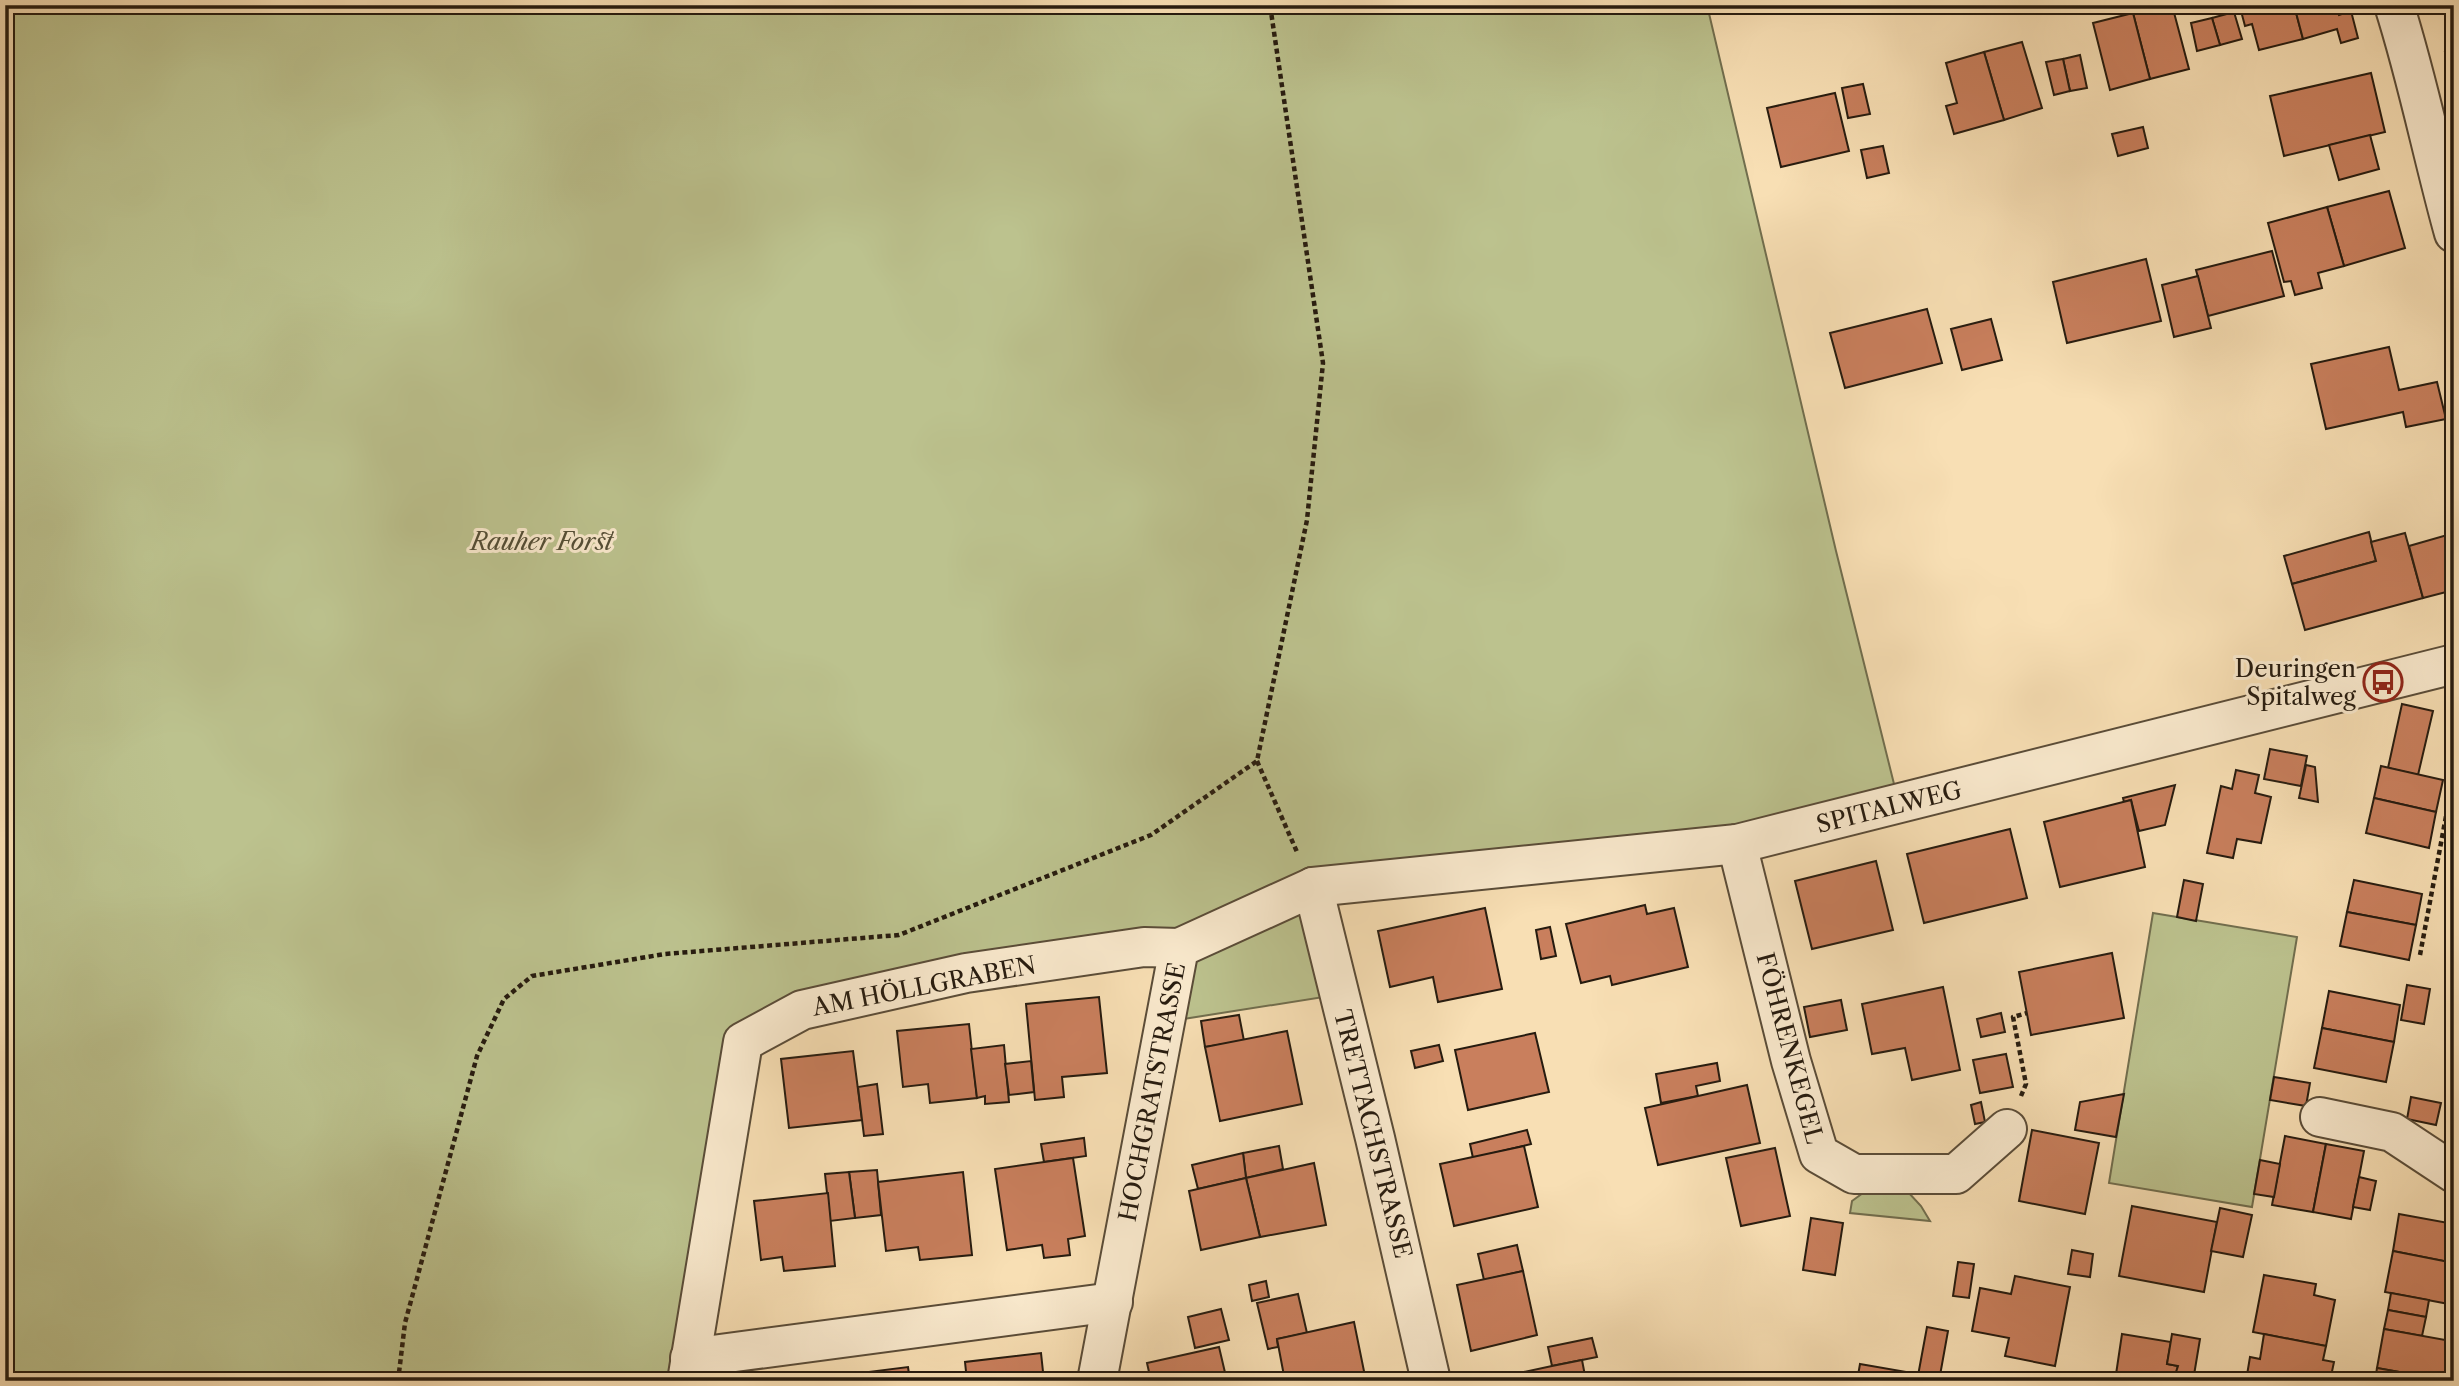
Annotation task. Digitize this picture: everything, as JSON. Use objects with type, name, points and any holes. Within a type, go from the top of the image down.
[{"type":"street","points":[[2394,5],[2406,40],[2435,166],[2454,233]]},
{"type":"street","name":"SPITALWEG","points":[[1313,887],[1737,844],[2454,664]]},
{"type":"street","name":"FÖHRENKEGEL","points":[[1737,844],[1791,1061],[1819,1154],[1854,1174],[1956,1174],[2007,1129]]},
{"type":"street","name":"HOCHGRATSTRASSE","points":[[1097,1381],[1179,948],[1313,887]]},
{"type":"street","name":"TRETTACHSTRASSE","points":[[1313,887],[1431,1381]]},
{"type":"street","name":"AM HÖLLGRABEN","points":[[1113,1302],[689,1369],[743,1042],[802,1010],[966,973],[1144,947],[1179,948]]},
{"type":"street","points":[[2320,1117],[2392,1132],[2454,1173]]},
{"type":"path","points":[[1270,5],[1322,363],[1307,520],[1256,761],[1313,887]]},
{"type":"path","points":[[398,1381],[405,1323],[477,1056],[504,999],[532,976],[665,954],[899,935],[1151,835],[1256,761]]},
{"type":"path","points":[[2420,955],[2453,779]]},
{"type":"path","points":[[2007,1129],[2026,1084],[2012,1017],[2027,1013]]},
{"type":"green space","name":"Rauher Forst","points":[[5,5],[1707,5],[1836,551],[1899,804],[1313,887],[1143,947],[743,1043],[668,1381],[5,1381]]},
{"type":"green space","points":[[1306,901],[1330,996],[1177,1020],[1187,956]]},
{"type":"green space","points":[[2153,913],[2297,937],[2252,1207],[2109,1183]]},
{"type":"green space","points":[[1908,1192],[1930,1221],[1850,1213],[1852,1201],[1863,1193]]},
{"type":"building","points":[[2161,5],[2172,5],[2189,69],[2150,79],[2133,13]]},
{"type":"building","points":[[2247,5],[2294,5],[2303,39],[2259,50],[2252,24],[2245,26],[2241,11],[2248,9]]},
{"type":"building","points":[[2294,5],[2336,5],[2339,15],[2351,11],[2358,38],[2341,43],[2337,29],[2303,39]]},
{"type":"building","points":[[2234,12],[2242,39],[2220,45],[2212,18]]},
{"type":"building","points":[[2133,13],[2150,79],[2110,90],[2093,23]]},
{"type":"building","points":[[2212,18],[2220,45],[2197,51],[2191,23]]},
{"type":"building","points":[[2022,42],[2042,108],[2004,120],[1984,52]]},
{"type":"building","points":[[2454,49],[2454,80],[2445,52]]},
{"type":"building","points":[[1984,52],[2004,120],[1954,134],[1946,106],[1957,103],[1946,63]]},
{"type":"building","points":[[2080,55],[2087,88],[2070,91],[2063,59]]},
{"type":"building","points":[[2063,59],[2070,91],[2054,95],[2046,62]]},
{"type":"building","points":[[2371,73],[2385,132],[2284,156],[2270,96]]},
{"type":"building","points":[[1863,84],[1870,114],[1848,118],[1842,88]]},
{"type":"building","points":[[1835,93],[1849,151],[1781,167],[1767,108]]},
{"type":"building","points":[[2143,127],[2148,148],[2118,156],[2112,134]]},
{"type":"building","points":[[2370,135],[2379,169],[2339,180],[2329,145]]},
{"type":"building","points":[[1883,146],[1889,173],[1867,178],[1861,150]]},
{"type":"building","points":[[2389,191],[2405,248],[2344,266],[2327,207]]},
{"type":"building","points":[[2327,207],[2344,266],[2318,273],[2322,288],[2295,295],[2291,281],[2284,282],[2268,223]]},
{"type":"building","points":[[2272,251],[2284,296],[2208,316],[2196,270]]},
{"type":"building","points":[[2146,259],[2161,321],[2067,343],[2053,282]]},
{"type":"building","points":[[2198,276],[2211,328],[2174,337],[2162,285]]},
{"type":"building","points":[[1927,309],[1942,363],[1845,388],[1830,333]]},
{"type":"building","points":[[1991,319],[2002,360],[1962,370],[1951,329]]},
{"type":"building","points":[[2389,347],[2399,390],[2437,382],[2446,419],[2406,427],[2403,412],[2326,429],[2311,364]]},
{"type":"building","points":[[2369,532],[2376,561],[2292,584],[2284,556]]},
{"type":"building","points":[[2405,533],[2423,598],[2305,630],[2292,584],[2376,561],[2371,542]]},
{"type":"building","points":[[2454,533],[2454,590],[2423,598],[2409,546]]},
{"type":"building","points":[[2402,704],[2433,711],[2418,775],[2388,768]]},
{"type":"building","points":[[2270,749],[2307,756],[2301,786],[2264,779]]},
{"type":"building","points":[[2306,765],[2315,767],[2318,802],[2299,798]]},
{"type":"building","points":[[2381,766],[2443,780],[2436,812],[2374,798]]},
{"type":"building","points":[[2236,770],[2259,775],[2255,793],[2271,797],[2261,843],[2237,839],[2233,858],[2207,853],[2221,786],[2232,789]]},
{"type":"building","points":[[2175,785],[2165,825],[2139,831],[2131,800],[2124,802],[2123,798]]},
{"type":"building","points":[[2374,798],[2436,812],[2429,848],[2366,833]]},
{"type":"building","points":[[2131,800],[2145,867],[2060,887],[2044,822]]},
{"type":"building","points":[[2010,829],[2027,898],[1924,923],[1907,854]]},
{"type":"building","points":[[1876,861],[1893,930],[1812,949],[1795,881]]},
{"type":"building","points":[[2184,880],[2203,884],[2196,921],[2177,917]]},
{"type":"building","points":[[2354,880],[2422,894],[2416,925],[2347,912]]},
{"type":"building","points":[[1645,905],[1647,914],[1674,908],[1688,967],[1612,985],[1610,976],[1581,983],[1566,924]]},
{"type":"building","points":[[1485,908],[1502,989],[1438,1002],[1433,977],[1390,987],[1378,931]]},
{"type":"building","points":[[2347,912],[2416,925],[2409,960],[2340,946]]},
{"type":"building","points":[[1550,927],[1556,956],[1541,959],[1536,930]]},
{"type":"building","points":[[2112,953],[2124,1018],[2031,1035],[2019,972]]},
{"type":"building","points":[[2407,985],[2430,989],[2424,1024],[2401,1020]]},
{"type":"building","points":[[1943,987],[1960,1070],[1912,1080],[1905,1048],[1872,1054],[1862,1004]]},
{"type":"building","points":[[2329,991],[2400,1005],[2394,1042],[2322,1028]]},
{"type":"building","points":[[1099,997],[1107,1073],[1062,1077],[1064,1097],[1035,1100],[1026,1004]]},
{"type":"building","points":[[1841,1000],[1847,1030],[1810,1037],[1804,1007]]},
{"type":"building","points":[[2001,1013],[2005,1032],[1981,1037],[1977,1019]]},
{"type":"building","points":[[1239,1015],[1244,1041],[1205,1047],[1201,1021]]},
{"type":"building","points":[[969,1024],[977,1098],[930,1103],[928,1084],[903,1087],[897,1031]]},
{"type":"building","points":[[2322,1028],[2394,1042],[2386,1082],[2314,1068]]},
{"type":"building","points":[[1287,1031],[1302,1104],[1220,1121],[1205,1047]]},
{"type":"building","points":[[1535,1033],[1549,1092],[1468,1110],[1455,1050]]},
{"type":"building","points":[[1004,1045],[1009,1102],[985,1104],[985,1096],[977,1098],[971,1049]]},
{"type":"building","points":[[1439,1045],[1443,1061],[1415,1068],[1411,1051]]},
{"type":"building","points":[[853,1051],[862,1120],[789,1128],[781,1059]]},
{"type":"building","points":[[2006,1054],[2013,1087],[1980,1093],[1973,1060]]},
{"type":"building","points":[[1031,1061],[1034,1092],[1009,1095],[1005,1064]]},
{"type":"building","points":[[1717,1063],[1720,1081],[1696,1086],[1698,1096],[1661,1103],[1656,1074]]},
{"type":"building","points":[[2274,1077],[2310,1083],[2306,1106],[2270,1100]]},
{"type":"building","points":[[877,1084],[883,1134],[864,1136],[858,1087]]},
{"type":"building","points":[[1747,1085],[1760,1143],[1658,1165],[1645,1108]]},
{"type":"building","points":[[2124,1094],[2116,1137],[2075,1130],[2080,1102]]},
{"type":"building","points":[[2411,1097],[2441,1103],[2436,1125],[2407,1119]]},
{"type":"building","points":[[1981,1102],[1985,1122],[1975,1124],[1971,1105]]},
{"type":"building","points":[[1527,1130],[1531,1144],[1473,1158],[1470,1144]]},
{"type":"building","points":[[2032,1130],[2099,1143],[2085,1214],[2019,1201]]},
{"type":"building","points":[[2285,1136],[2326,1144],[2313,1212],[2272,1205]]},
{"type":"building","points":[[1084,1138],[1086,1156],[1044,1162],[1041,1144]]},
{"type":"building","points":[[2326,1144],[2364,1151],[2351,1219],[2313,1212]]},
{"type":"building","points":[[1279,1146],[1283,1169],[1246,1178],[1243,1153]]},
{"type":"building","points":[[1524,1146],[1538,1207],[1454,1226],[1440,1164]]},
{"type":"building","points":[[1775,1148],[1790,1216],[1741,1226],[1726,1158]]},
{"type":"building","points":[[1243,1153],[1246,1178],[1198,1189],[1192,1165]]},
{"type":"building","points":[[1073,1158],[1085,1236],[1068,1239],[1070,1255],[1044,1258],[1042,1245],[1007,1250],[995,1169]]},
{"type":"building","points":[[2260,1160],[2280,1164],[2274,1197],[2254,1194]]},
{"type":"building","points":[[1314,1163],[1326,1225],[1260,1237],[1246,1178]]},
{"type":"building","points":[[877,1170],[881,1215],[855,1218],[849,1172]]},
{"type":"building","points":[[849,1172],[855,1218],[830,1221],[825,1174]]},
{"type":"building","points":[[963,1172],[972,1255],[920,1260],[918,1247],[886,1251],[878,1182]]},
{"type":"building","points":[[2359,1177],[2376,1181],[2370,1210],[2353,1207]]},
{"type":"building","points":[[1246,1178],[1260,1237],[1201,1250],[1189,1191]]},
{"type":"building","points":[[828,1193],[835,1266],[784,1271],[782,1257],[761,1260],[754,1201]]},
{"type":"building","points":[[2132,1206],[2217,1222],[2204,1292],[2119,1276]]},
{"type":"building","points":[[2220,1208],[2252,1215],[2243,1257],[2211,1251]]},
{"type":"building","points":[[2399,1214],[2454,1224],[2454,1263],[2393,1251]]},
{"type":"building","points":[[1811,1218],[1843,1223],[1835,1275],[1803,1270]]},
{"type":"building","points":[[1517,1245],[1523,1271],[1484,1280],[1478,1254]]},
{"type":"building","points":[[2072,1250],[2093,1254],[2090,1277],[2068,1274]]},
{"type":"building","points":[[2393,1251],[2454,1263],[2454,1305],[2385,1292]]},
{"type":"building","points":[[1958,1262],[1974,1264],[1969,1298],[1953,1296]]},
{"type":"building","points":[[1523,1271],[1537,1335],[1471,1351],[1457,1285]]},
{"type":"building","points":[[2264,1275],[2316,1284],[2314,1295],[2335,1300],[2326,1346],[2253,1332]]},
{"type":"building","points":[[2015,1276],[2070,1287],[2055,1366],[2005,1356],[2009,1338],[1972,1331],[1980,1288],[2011,1294]]},
{"type":"building","points":[[1266,1281],[1269,1297],[1252,1301],[1249,1285]]},
{"type":"building","points":[[2391,1293],[2429,1300],[2426,1317],[2388,1310]]},
{"type":"building","points":[[1298,1294],[1307,1333],[1277,1339],[1278,1347],[1268,1349],[1257,1303]]},
{"type":"building","points":[[1221,1309],[1229,1340],[1195,1348],[1188,1317]]},
{"type":"building","points":[[2388,1310],[2426,1317],[2422,1336],[2384,1329]]},
{"type":"building","points":[[1354,1322],[1366,1381],[1285,1381],[1277,1339]]},
{"type":"building","points":[[1927,1327],[1948,1331],[1939,1381],[1917,1381]]},
{"type":"building","points":[[2384,1329],[2451,1341],[2444,1380],[2377,1368]]},
{"type":"building","points":[[2122,1334],[2171,1342],[2167,1364],[2178,1366],[2175,1381],[2115,1381]]},
{"type":"building","points":[[2172,1334],[2200,1339],[2194,1375],[2176,1372],[2178,1366],[2167,1364]]},
{"type":"building","points":[[2264,1334],[2326,1346],[2323,1360],[2334,1362],[2330,1381],[2246,1381],[2250,1357],[2260,1359]]},
{"type":"building","points":[[1592,1338],[1597,1357],[1552,1366],[1548,1347]]},
{"type":"building","points":[[1219,1347],[1227,1381],[1151,1381],[1147,1363]]},
{"type":"building","points":[[1041,1353],[1044,1381],[967,1381],[965,1362]]},
{"type":"building","points":[[1582,1360],[1586,1381],[1481,1381],[1552,1366]]},
{"type":"building","points":[[1860,1364],[1918,1374],[1917,1381],[1857,1381]]},
{"type":"building","points":[[908,1367],[910,1381],[845,1381],[844,1375]]},
{"type":"building","points":[[2377,1368],[2444,1380],[2444,1381],[2375,1381]]},
{"type":"place","name":"Deuringen Spitalweg","points":[[2383,682]]}]
